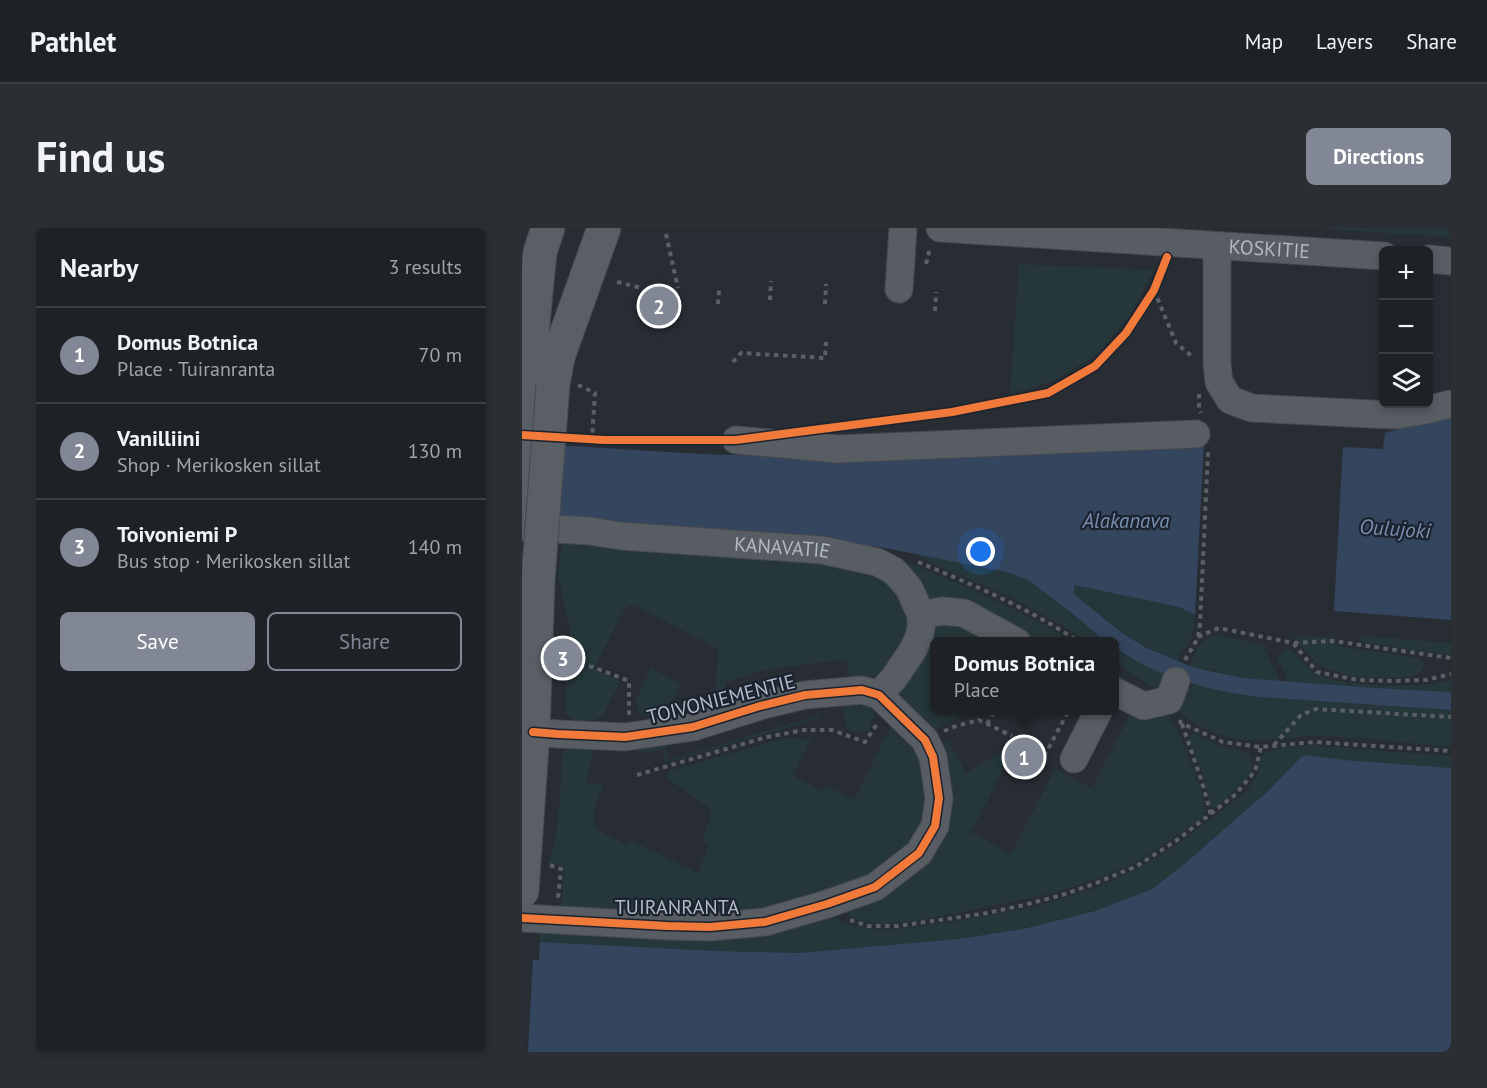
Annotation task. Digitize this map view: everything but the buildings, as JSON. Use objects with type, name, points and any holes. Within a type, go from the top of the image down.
[{"type":"main road","points":[[522,891],[533,732],[538,580],[551,380],[540,252],[548,228]]},
{"type":"main road","points":[[522,503],[551,380],[604,228]]},
{"type":"street","points":[[899,289],[903,228]]},
{"type":"street","name":"KOSKITIE","points":[[940,228],[1379,256]]},
{"type":"street","points":[[1217,246],[1217,364],[1219,382],[1230,400],[1252,408],[1397,415],[1451,404]]},
{"type":"street","points":[[1433,259],[1451,261]]},
{"type":"street","points":[[736,440],[837,449],[1196,435]]},
{"type":"street","name":"KANAVATIE","points":[[522,527],[822,550],[877,562],[894,571],[909,588],[921,615]]},
{"type":"street","points":[[885,700],[894,678],[913,650],[921,628],[921,615],[942,611],[964,613],[1008,637]]},
{"type":"street","points":[[1119,694],[1144,706],[1176,681]]},
{"type":"street","name":"TOIVONIEMENTIE","points":[[533,732],[625,737],[693,727],[805,695],[862,690],[885,700]]},
{"type":"street","name":"TUIRANRANTA","points":[[522,918],[710,927],[765,922],[827,904],[875,886],[919,853],[935,826],[939,798],[933,757],[934,736],[885,700]]},
{"type":"street","points":[[1074,759],[1097,715]]},
{"type":"path","points":[[666,234],[678,288]]},
{"type":"path","points":[[770,300],[771,281]]},
{"type":"path","points":[[617,282],[642,288]]},
{"type":"path","points":[[825,304],[826,284]]},
{"type":"path","points":[[1149,299],[1156,286]]},
{"type":"path","points":[[1156,286],[1176,342],[1197,360]]},
{"type":"path","points":[[671,301],[672,288]]},
{"type":"path","points":[[718,304],[719,290]]},
{"type":"path","points":[[934,311],[936,292]]},
{"type":"path","points":[[733,362],[741,353],[825,358],[826,342]]},
{"type":"path","points":[[551,380],[595,393],[595,439],[580,438]]},
{"type":"path","points":[[1208,467],[1198,638],[1176,681],[1181,723],[1202,782],[1210,815]]},
{"type":"path","points":[[909,558],[1009,602],[1071,637]]},
{"type":"path","points":[[1198,638],[1219,628],[1293,643],[1333,641],[1451,658]]},
{"type":"path","points":[[1293,643],[1317,672],[1358,680],[1392,681],[1426,680],[1451,674]]},
{"type":"path","points":[[562,664],[593,667],[629,681],[629,722]]},
{"type":"path","points":[[637,775],[767,737],[804,730],[832,730],[865,741],[885,700]]},
{"type":"path","points":[[1274,746],[1301,715],[1316,709],[1451,717]]},
{"type":"path","points":[[978,715],[979,720]]},
{"type":"path","points":[[987,724],[992,715]]},
{"type":"path","points":[[1040,764],[1064,715]]},
{"type":"path","points":[[934,736],[956,726],[979,720],[1012,736]]},
{"type":"path","points":[[1181,723],[1223,742],[1261,747],[1315,741],[1451,751]]},
{"type":"path","points":[[827,904],[843,918],[868,926],[897,926],[982,914],[1024,905],[1096,883],[1137,866],[1177,840],[1236,794],[1255,771],[1261,747]]},
{"type":"path","points":[[541,861],[561,869],[558,900]]},
{"type":"shaded area","points":[[1313,228],[1451,228],[1451,237]]},
{"type":"shaded area","points":[[1019,264],[1154,270],[1129,317],[1094,357],[1052,381],[1010,394]]},
{"type":"shaded area","points":[[563,534],[867,566],[899,591],[908,620],[908,633],[889,665],[871,677],[849,679],[846,659],[768,669],[725,683],[726,701],[718,705],[715,696],[718,653],[715,647],[629,605],[625,608],[594,669],[619,681],[619,684],[600,717],[595,720],[574,720],[566,714],[565,710],[568,667],[575,667],[575,656],[569,655],[570,626],[558,577]]},
{"type":"shaded area","points":[[919,554],[1006,572],[1028,580],[1101,637],[1079,637],[1006,595],[920,558]]},
{"type":"shaded area","points":[[888,555],[983,595],[1064,637],[1029,637],[984,615],[927,606]]},
{"type":"shaded area","points":[[1073,585],[1179,607],[1195,615],[1192,635],[1178,661],[1122,633],[1074,594]]},
{"type":"shaded area","points":[[948,619],[985,637],[930,637],[930,715],[961,715],[937,729],[933,729],[899,698],[898,693],[929,626]]},
{"type":"shaded area","points":[[1219,635],[1262,645],[1280,681],[1243,678],[1190,666],[1199,645]]},
{"type":"shaded area","points":[[1361,636],[1451,643],[1451,655],[1361,642]]},
{"type":"shaded area","points":[[1292,637],[1333,637],[1336,646],[1417,658],[1425,663],[1421,672],[1409,677],[1358,677],[1336,672],[1317,664]]},
{"type":"shaded area","points":[[1286,648],[1295,653],[1313,671],[1329,679],[1383,685],[1439,683],[1451,680],[1451,692],[1288,681],[1277,658]]},
{"type":"shaded area","points":[[1119,651],[1166,675],[1159,692],[1119,664]]},
{"type":"shaded area","points":[[651,668],[681,684],[666,710],[655,717],[648,717],[640,713],[635,702]]},
{"type":"shaded area","points":[[1119,674],[1152,697],[1168,714],[1195,774],[1205,811],[1201,819],[1141,860],[1100,878],[1050,894],[922,920],[879,925],[855,919],[838,908],[913,868],[942,744],[948,740],[966,773],[1009,748],[1013,750],[971,832],[1011,854],[1055,769],[1092,788],[1133,708],[1119,690]]},
{"type":"shaded area","points":[[1196,685],[1259,697],[1451,710],[1451,747],[1328,736],[1261,740],[1232,738],[1202,727],[1177,709],[1179,693]]},
{"type":"shaded area","points":[[841,699],[861,702],[871,707],[874,716],[868,731],[853,732],[847,729]]},
{"type":"shaded area","points":[[820,715],[820,718],[672,761],[665,762],[662,750],[639,753],[637,750],[637,747],[664,744],[669,760]]},
{"type":"shaded area","points":[[893,721],[914,741],[929,781],[924,825],[910,848],[862,881],[730,918],[561,912],[564,867],[549,862],[557,823],[562,758],[565,750],[572,747],[615,747],[615,751],[594,750],[586,782],[603,785],[592,816],[597,830],[627,845],[630,840],[698,873],[709,845],[702,840],[712,812],[707,806],[669,780],[668,773],[785,738],[811,740],[793,776],[823,791],[826,786],[854,800]]},
{"type":"shaded area","points":[[1193,733],[1220,746],[1245,752],[1252,762],[1252,769],[1245,780],[1214,808],[1210,805],[1206,783],[1190,742],[1190,735]]},
{"type":"shaded area","points":[[1306,745],[1451,756],[1451,768],[1306,755],[1183,865],[1152,889],[1095,911],[1023,929],[958,939],[798,953],[540,942],[538,925],[827,912],[839,921],[852,926],[898,929],[1035,907],[1096,888],[1136,870],[1174,847],[1242,795],[1259,771],[1259,760],[1268,751]]},
{"type":"water","name":"Oulujoki","points":[[1451,415],[1451,620],[1334,611],[1343,447],[1383,449],[1385,433]]},
{"type":"water","name":"Alakanava","points":[[522,443],[700,454],[805,457],[1204,444],[1195,615],[1179,607],[1074,585],[1074,594],[1122,633],[1147,648],[1190,666],[1243,678],[1451,692],[1451,710],[1259,697],[1221,691],[1183,681],[1130,658],[1119,650],[1119,637],[1100,637],[1028,580],[1006,572],[880,547],[636,523],[522,516]]},
{"type":"water","points":[[1306,755],[1451,768],[1451,1052],[522,1052],[522,960],[539,960],[540,942],[798,953],[958,939],[1023,929],[1095,911],[1152,889],[1183,865]]},
{"type":"pier","points":[[522,957],[533,957],[528,1052],[522,1052]]},
{"type":"cycle path","points":[[522,435],[604,440],[736,440],[952,412],[1048,393],[1095,366],[1126,333],[1154,290],[1167,257]]},
{"type":"cycle path","points":[[522,918],[710,927],[765,922],[875,887],[919,853],[935,826],[939,798],[933,757],[925,740],[879,695],[862,690],[805,695],[693,727],[625,737],[533,732]]},
{"type":"place","name":"Vanilliini","points":[[659,306]]},
{"type":"place","name":"Toivoniemi P","points":[[563,658]]},
{"type":"place","name":"Domus Botnica","points":[[1024,757]]}]
